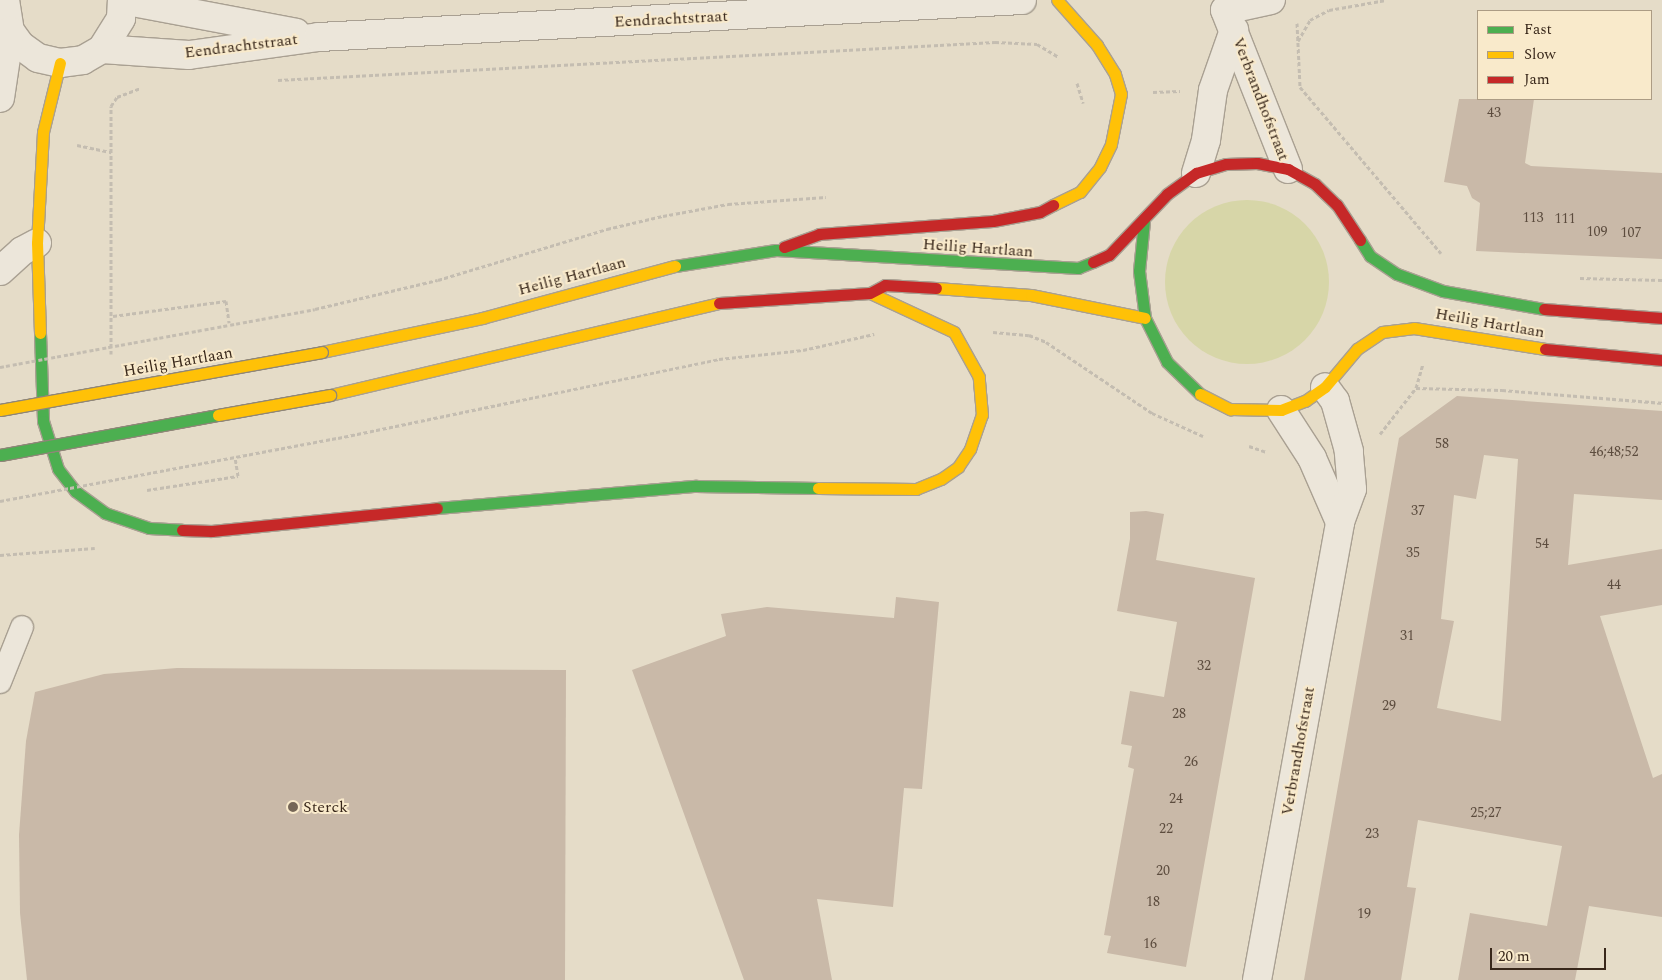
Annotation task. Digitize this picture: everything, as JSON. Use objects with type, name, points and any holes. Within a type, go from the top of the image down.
[{"type":"main road","points":[[776,250],[819,234],[993,222],[1040,212],[1080,192],[1100,167],[1111,144],[1121,94],[1115,74],[1097,45],[1057,0]]},
{"type":"main road","points":[[60,63],[44,132],[37,243],[43,422],[58,469],[75,491],[99,510],[149,528],[212,531],[557,496],[696,486],[916,489],[958,467],[976,437],[982,415],[979,377],[954,332],[870,293]]},
{"type":"main road","name":"Heilig Hartlaan","points":[[0,410],[322,352],[482,318],[684,264],[776,250],[1078,268],[1109,255],[1144,221],[1167,194],[1196,173],[1226,164],[1257,163],[1288,168],[1320,189],[1336,205],[1370,256],[1397,274],[1443,291],[1568,314],[1662,318]]},
{"type":"main road","name":"Heilig Hartlaan","points":[[1144,221],[1139,271],[1145,318],[1168,362],[1198,393],[1230,408],[1280,410],[1305,401],[1325,387],[1357,350],[1382,332],[1414,328],[1541,350],[1662,360]]},
{"type":"main road","points":[[0,455],[330,395],[721,303],[870,293],[885,285],[1031,295],[1145,318]]},
{"type":"street","points":[[0,98],[10,31],[4,0]]},
{"type":"street","points":[[10,31],[20,45],[38,58],[60,63],[83,60],[102,49],[121,18],[122,0]]},
{"type":"street","name":"Eendrachtstraat","points":[[122,0],[319,37]]},
{"type":"street","name":"Eendrachtstraat","points":[[102,49],[189,55],[319,37],[1022,0]]},
{"type":"street","points":[[1223,13],[1271,0]]},
{"type":"street","name":"Verbrandhofstraat","points":[[1223,13],[1288,168]]},
{"type":"street","name":"Verbrandhofstraat","points":[[1196,173],[1206,140],[1223,13]]},
{"type":"street","points":[[0,271],[37,243]]},
{"type":"street","name":"Verbrandhofstraat","points":[[1257,980],[1340,522],[1352,489],[1349,451],[1335,401],[1325,387]]},
{"type":"street","points":[[1280,410],[1312,458],[1340,522]]},
{"type":"lane","points":[[0,682],[22,627]]},
{"type":"path","points":[[1298,41],[1310,20],[1330,10],[1386,0]]},
{"type":"path","points":[[1296,11],[1300,87]]},
{"type":"path","points":[[268,80],[995,42],[1037,44],[1065,64]]},
{"type":"path","points":[[1074,76],[1082,96],[1082,110]]},
{"type":"path","points":[[149,87],[124,93],[111,106],[113,316],[226,301],[229,323]]},
{"type":"path","points":[[1149,92],[1185,91]]},
{"type":"path","points":[[0,367],[229,323],[316,309],[438,280],[607,229],[663,216],[768,200],[832,199]]},
{"type":"path","points":[[1572,277],[1662,280]]},
{"type":"path","points":[[954,332],[1012,332],[1046,342],[1152,413],[1179,428],[1211,438]]},
{"type":"path","points":[[0,500],[338,438],[720,359],[803,350],[859,334],[878,334]]},
{"type":"path","points":[[1349,451],[1374,441],[1416,388],[1502,390],[1662,402]]},
{"type":"path","points":[[1242,444],[1272,456]]},
{"type":"path","points":[[142,491],[238,476],[235,458]]},
{"type":"green space","points":[[1239,200],[1255,200],[1278,206],[1293,214],[1305,224],[1315,236],[1323,251],[1329,274],[1329,290],[1323,313],[1315,328],[1305,340],[1293,350],[1278,358],[1255,364],[1239,364],[1216,358],[1201,350],[1179,328],[1169,306],[1165,290],[1165,274],[1171,251],[1179,236],[1201,214],[1223,204]]},
{"type":"building","points":[[1459,99],[1534,100],[1525,163],[1531,166],[1662,173],[1662,259],[1476,251],[1480,203],[1472,198],[1467,186],[1444,182]]},
{"type":"building","points":[[1457,396],[1662,411],[1662,500],[1574,494],[1568,565],[1662,549],[1662,605],[1600,616],[1653,778],[1662,774],[1662,917],[1589,906],[1575,980],[1458,980],[1470,913],[1547,926],[1562,846],[1418,820],[1407,887],[1416,888],[1401,980],[1304,980],[1399,438]],"holes":[[[1484,455],[1518,459],[1501,721],[1437,708],[1454,621],[1441,619],[1454,495],[1476,499]]]},
{"type":"building","points":[[1146,511],[1164,514],[1156,560],[1255,578],[1186,967],[1107,953],[1111,936],[1104,935],[1134,769],[1128,767],[1132,746],[1121,744],[1130,691],[1164,697],[1177,622],[1117,611],[1130,539],[1130,512]]},
{"type":"building","points":[[896,597],[939,602],[922,789],[904,788],[893,907],[817,899],[832,980],[744,980],[632,670],[726,636],[721,614],[767,607],[894,618]]},
{"type":"building","name":"Sterck","points":[[177,668],[566,670],[565,980],[27,980],[20,913],[19,835],[26,741],[35,692],[104,674]]},
{"type":"traffic: fast","points":[[1144,221],[1139,271],[1145,318],[1167,362],[1200,394]]},
{"type":"traffic: fast","points":[[1360,240],[1370,256],[1397,274],[1443,291],[1544,309]]},
{"type":"traffic: fast","points":[[675,266],[776,250],[1078,268],[1093,262]]},
{"type":"traffic: fast","points":[[40,333],[43,421],[58,469],[75,491],[105,513],[149,528],[182,530]]},
{"type":"traffic: fast","points":[[0,455],[218,415]]},
{"type":"traffic: fast","points":[[437,508],[696,486],[818,488]]},
{"type":"traffic: slow","points":[[1053,205],[1080,192],[1100,167],[1111,144],[1121,94],[1115,74],[1097,45],[1057,0]]},
{"type":"traffic: slow","points":[[40,333],[37,243],[43,132],[60,63]]},
{"type":"traffic: slow","points":[[322,352],[482,318],[675,266]]},
{"type":"traffic: slow","points":[[936,288],[1031,295],[1145,318]]},
{"type":"traffic: slow","points":[[818,488],[916,489],[941,479],[958,467],[970,449],[982,415],[979,377],[954,332],[870,293]]},
{"type":"traffic: slow","points":[[330,395],[719,303]]},
{"type":"traffic: slow","points":[[1200,394],[1230,409],[1281,410],[1305,401],[1325,387],[1357,349],[1382,332],[1414,328],[1545,349]]},
{"type":"traffic: slow","points":[[0,410],[322,352]]},
{"type":"traffic: slow","points":[[218,415],[330,395]]},
{"type":"traffic: jam","points":[[1093,262],[1109,255],[1167,194],[1196,173],[1226,164],[1257,163],[1288,169],[1315,184],[1337,205],[1360,240]]},
{"type":"traffic: jam","points":[[784,247],[819,234],[993,221],[1040,212],[1053,205]]},
{"type":"traffic: jam","points":[[719,303],[870,293],[885,285],[936,288]]},
{"type":"traffic: jam","points":[[1544,309],[1662,318]]},
{"type":"traffic: jam","points":[[1545,349],[1662,360]]},
{"type":"traffic: jam","points":[[182,530],[212,531],[437,508]]},
{"type":"place","name":"Sterck","points":[[293,807]]}]
